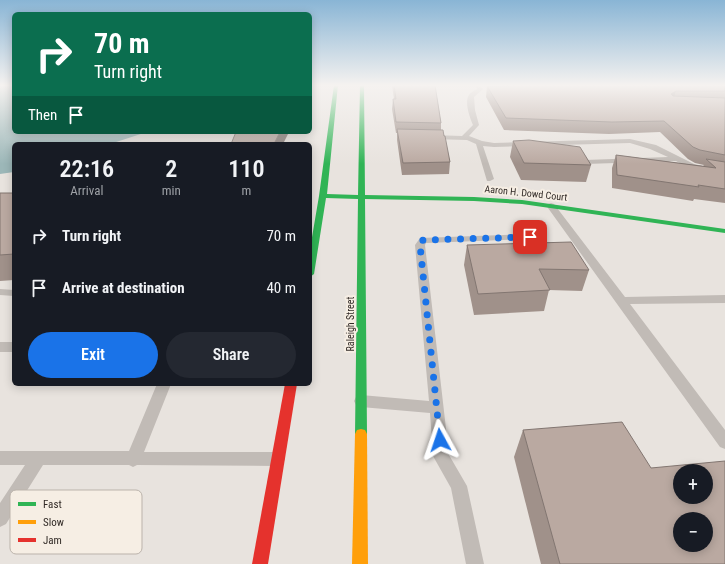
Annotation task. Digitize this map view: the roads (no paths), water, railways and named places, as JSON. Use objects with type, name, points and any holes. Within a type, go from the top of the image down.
[{"type":"street","points":[[312,258],[332,111]]},
{"type":"street","name":"Raleigh Street","points":[[360,564],[362,111]]},
{"type":"street","name":"Aaron H. Dowd Court","points":[[320,196],[474,199],[522,202],[725,231]]},
{"type":"street","points":[[260,564],[291,386]]},
{"type":"lane","points":[[472,111],[476,125],[465,136],[479,143],[494,145],[630,141],[653,147],[692,166],[725,172]]},
{"type":"lane","points":[[425,137],[469,138]]},
{"type":"lane","points":[[479,143],[490,179]]},
{"type":"lane","points":[[585,162],[677,159]]},
{"type":"lane","points":[[551,206],[725,442]]},
{"type":"lane","points":[[475,564],[459,486],[441,456],[420,245],[423,240],[530,237]]},
{"type":"lane","points":[[0,292],[12,293]]},
{"type":"lane","points":[[621,301],[725,299]]},
{"type":"lane","points":[[0,347],[12,347]]},
{"type":"lane","points":[[133,460],[163,386]]},
{"type":"lane","points":[[361,401],[437,408]]},
{"type":"lane","points":[[0,458],[133,460],[278,459]]},
{"type":"lane","points":[[18,490],[38,459]]},
{"type":"lane","points":[[0,518],[10,502]]},
{"type":"water","points":[[0,111],[12,111],[12,134],[141,134],[116,142],[12,142],[12,172],[0,174]]}]
